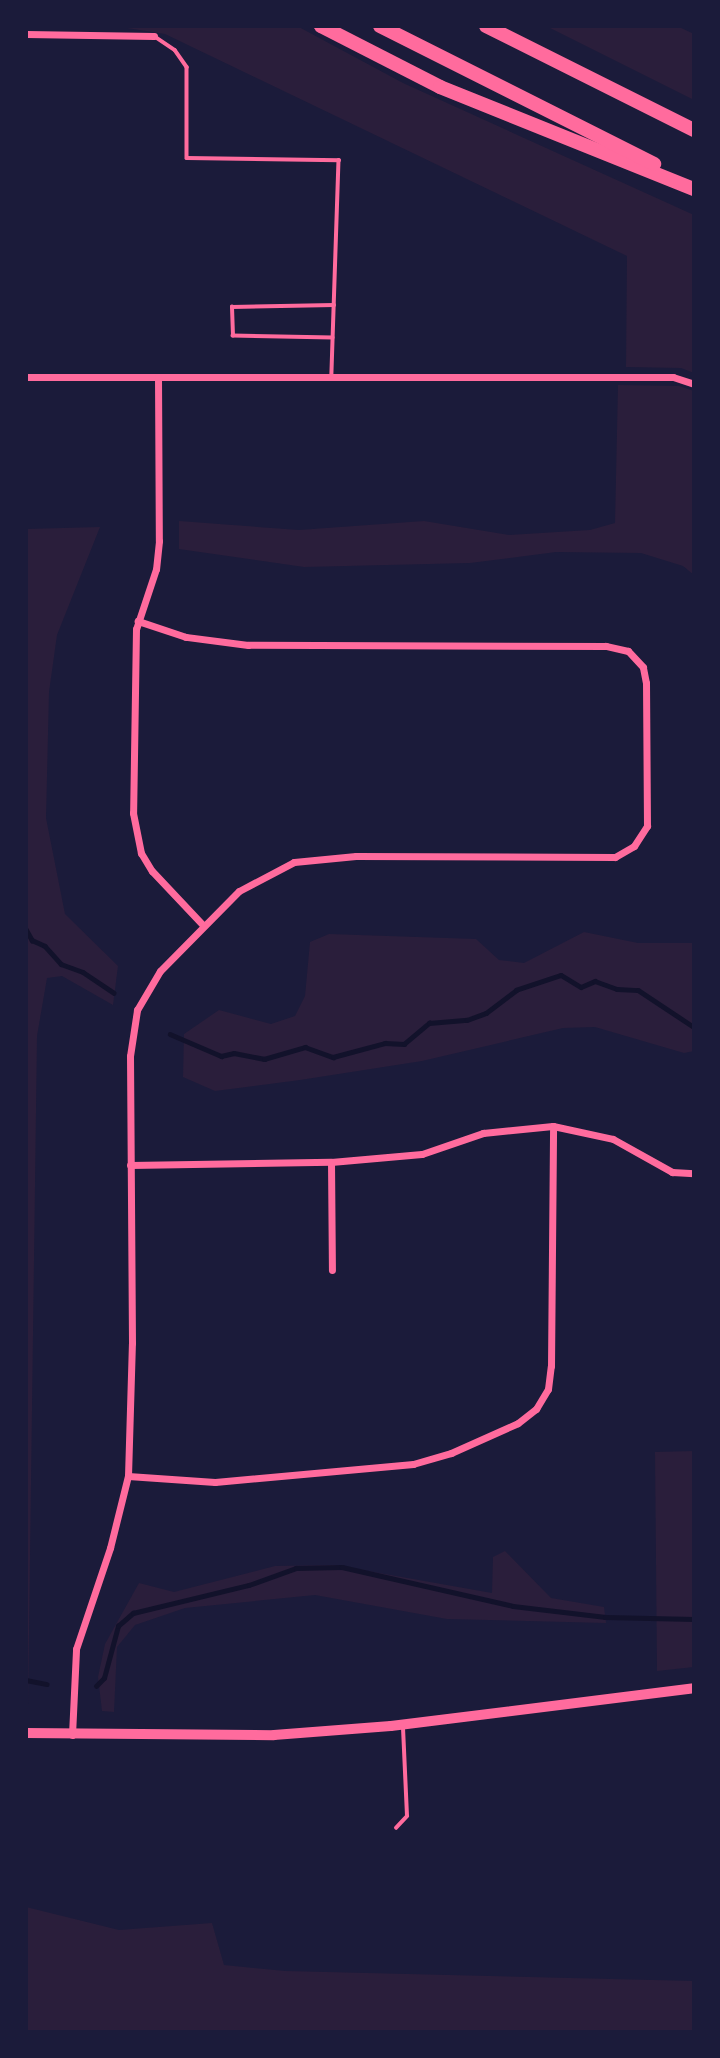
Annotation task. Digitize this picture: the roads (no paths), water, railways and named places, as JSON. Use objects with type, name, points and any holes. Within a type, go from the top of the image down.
[{"type":"highway","points":[[321,26],[440,87],[694,186]]},
{"type":"highway","points":[[380,26],[694,186]]},
{"type":"highway","points":[[486,26],[694,130]]},
{"type":"main road","points":[[26,1733],[274,1735],[403,1725],[694,1688]]},
{"type":"street","points":[[26,34],[154,37]]},
{"type":"street","points":[[26,377],[673,377],[694,384]]},
{"type":"street","points":[[158,377],[159,541],[156,569],[138,621],[133,668],[136,833],[152,872],[202,924]]},
{"type":"street","points":[[72,1735],[76,1649],[110,1548],[128,1476],[130,1056],[137,1010],[160,971],[202,924],[239,891],[294,862],[356,856],[615,857],[634,846],[648,826],[646,683],[643,667],[628,651],[606,646],[248,645],[186,637],[138,621]]},
{"type":"street","points":[[130,1165],[331,1162],[422,1154],[483,1133],[553,1126],[613,1139],[672,1172],[694,1173]]},
{"type":"street","points":[[128,1476],[215,1482],[413,1464],[462,1448],[518,1423],[536,1409],[548,1389],[551,1366],[553,1126]]},
{"type":"street","points":[[331,1162],[332,1270]]},
{"type":"lane","points":[[154,37],[175,50],[187,67],[187,158],[339,160],[332,376]]},
{"type":"lane","points":[[334,305],[232,307],[233,336],[334,338]]},
{"type":"lane","points":[[396,1828],[407,1816],[403,1725]]},
{"type":"waterway","points":[[26,929],[32,940],[45,946],[61,964],[83,972],[114,993]]},
{"type":"waterway","points":[[170,1034],[221,1056],[234,1053],[264,1059],[305,1047],[333,1057],[385,1043],[404,1044],[429,1023],[467,1020],[486,1013],[516,990],[561,975],[581,987],[595,981],[617,989],[638,990],[694,1027]]},
{"type":"waterway","points":[[96,1686],[104,1678],[118,1626],[133,1613],[249,1585],[296,1568],[342,1567],[513,1606],[605,1617],[694,1619]]},
{"type":"waterway","points":[[26,1680],[47,1684]]}]
